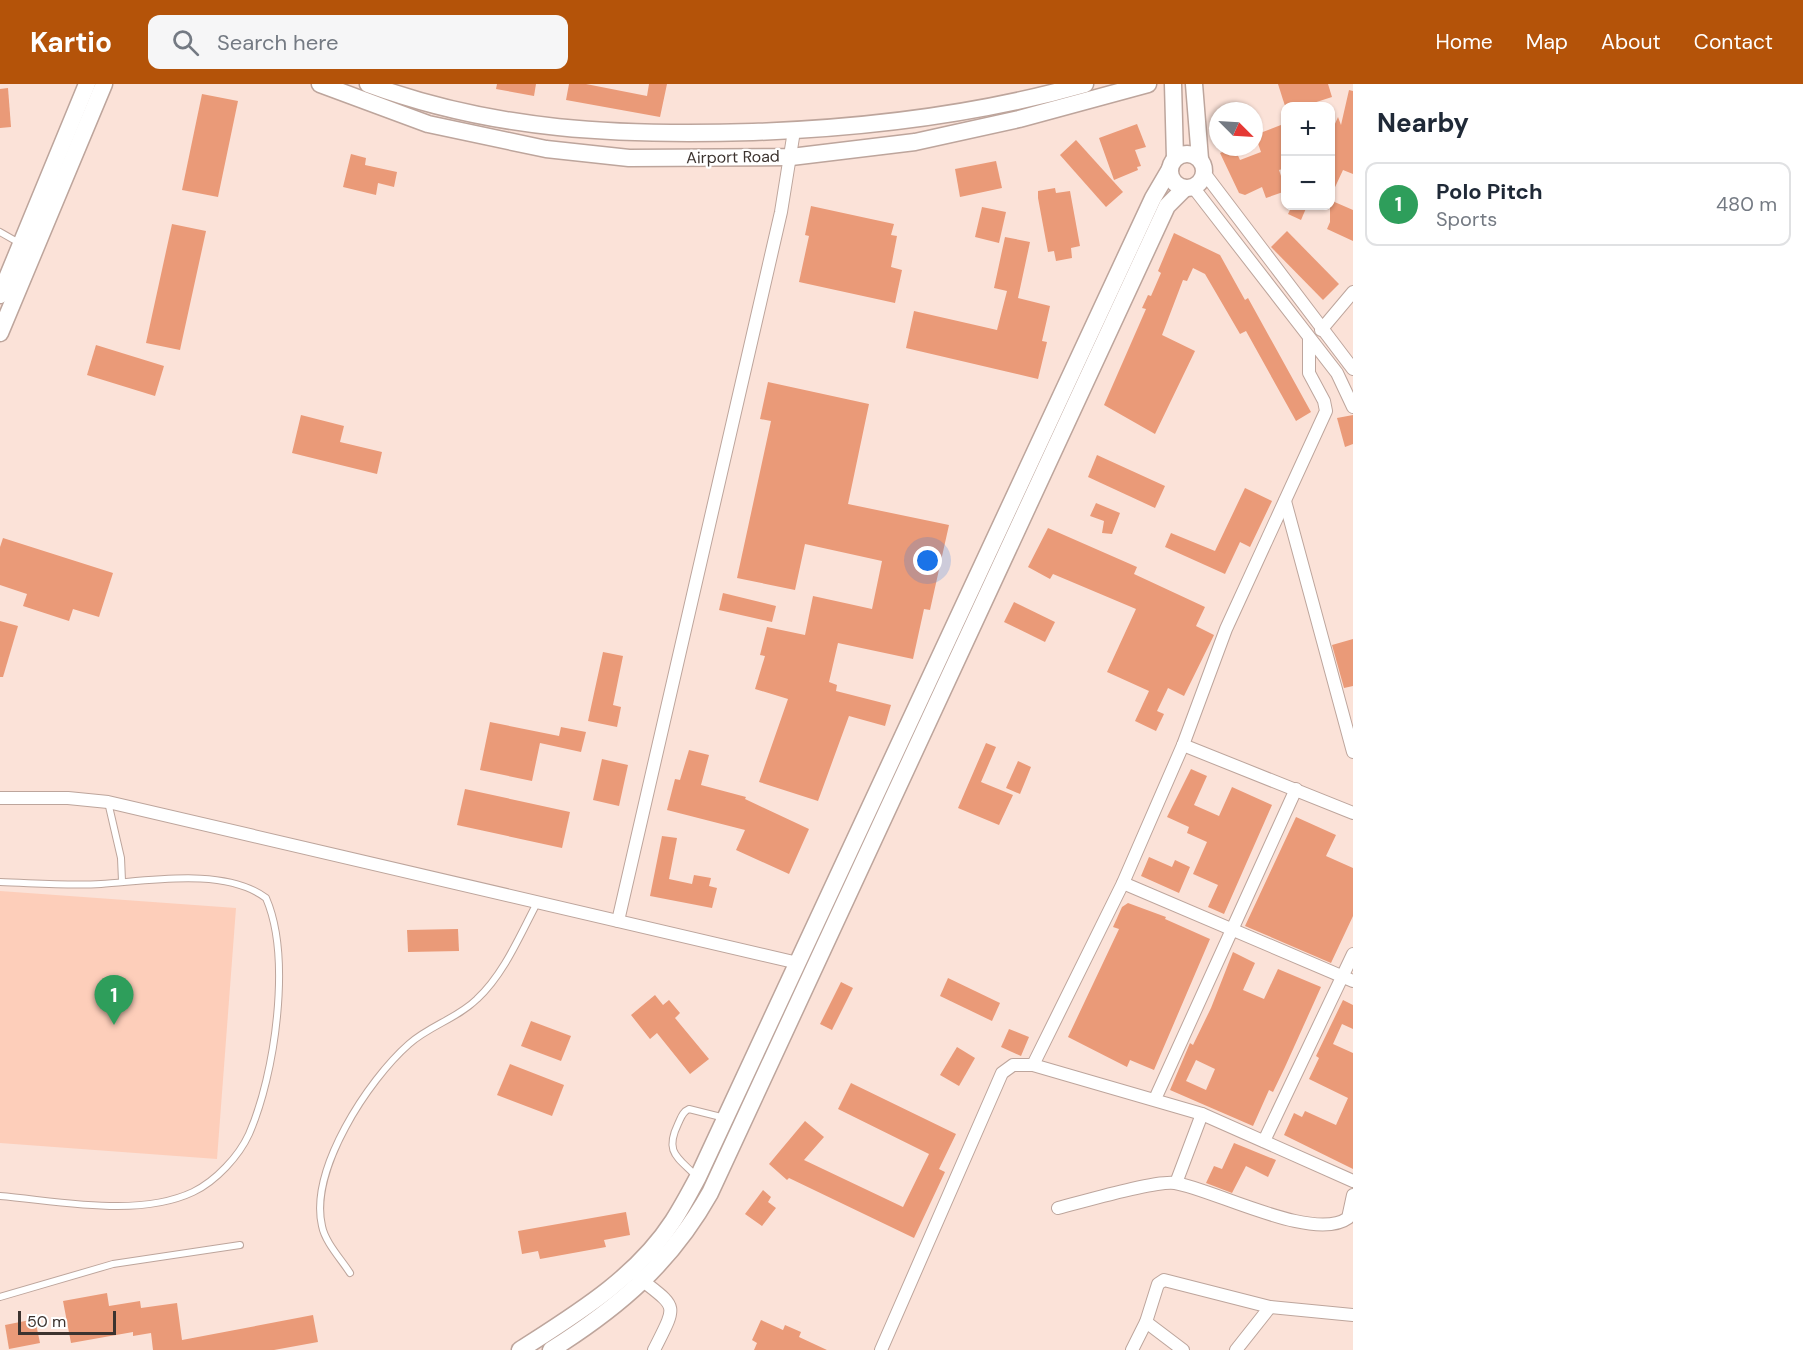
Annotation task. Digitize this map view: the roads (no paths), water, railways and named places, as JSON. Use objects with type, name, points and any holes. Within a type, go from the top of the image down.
[{"type":"main road","points":[[0,333],[87,84]]},
{"type":"main road","points":[[0,295],[28,248],[104,84]]},
{"type":"main road","name":"Airport Road","points":[[320,84],[428,124],[546,149],[629,158],[791,156],[915,142],[1019,119],[1149,84]]},
{"type":"main road","name":"Airport Road","points":[[368,84],[480,116],[550,128],[679,135],[842,128],[935,117],[1027,101],[1085,84]]},
{"type":"main road","points":[[1173,84],[1172,179],[1189,188]]},
{"type":"main road","points":[[520,1350],[602,1295],[637,1276],[675,1248],[710,1193],[1167,206],[1189,188],[1199,184],[1202,166],[1194,84]]},
{"type":"main road","points":[[546,149],[550,128]]},
{"type":"main road","points":[[551,1350],[604,1314],[637,1276],[698,1177],[1148,209],[1173,164],[1187,153],[1202,166]]},
{"type":"street","points":[[618,921],[781,212],[794,131]]},
{"type":"street","points":[[1202,166],[1321,330],[1353,369]]},
{"type":"street","points":[[1189,188],[1337,372],[1351,399]]},
{"type":"street","points":[[1321,330],[1353,292]]},
{"type":"street","points":[[1033,1065],[1123,882],[1183,745],[1226,629],[1326,411],[1324,402],[1309,373],[1308,338]]},
{"type":"street","points":[[1285,501],[1353,752]]},
{"type":"street","points":[[1183,745],[1353,813]]},
{"type":"street","points":[[1155,1099],[1296,789]]},
{"type":"street","points":[[0,798],[68,798],[108,802],[798,963]]},
{"type":"street","points":[[1123,882],[1348,979]]},
{"type":"street","points":[[1264,1141],[1348,979],[1353,954]]},
{"type":"street","points":[[881,1350],[1002,1073],[1013,1065],[1033,1065],[1202,1114],[1353,1180]]},
{"type":"street","points":[[1176,1183],[1202,1114]]},
{"type":"street","points":[[1058,1208],[1166,1183],[1176,1183],[1293,1221],[1335,1223],[1344,1221],[1350,1213],[1353,1195]]},
{"type":"street","points":[[637,1276],[665,1296],[670,1305],[670,1319],[654,1350]]},
{"type":"street","points":[[1132,1350],[1146,1322],[1158,1284],[1164,1280],[1270,1307],[1353,1315]]},
{"type":"street","points":[[1236,1350],[1270,1307]]},
{"type":"street","points":[[1146,1322],[1183,1350]]},
{"type":"lane","points":[[0,232],[28,248]]},
{"type":"lane","points":[[108,802],[121,858],[122,881]]},
{"type":"lane","points":[[0,882],[101,884],[157,878],[218,881],[242,887],[266,898],[273,913],[280,964],[273,1048],[263,1097],[248,1135],[234,1157],[216,1176],[194,1192],[168,1200],[122,1206],[0,1196]]},
{"type":"lane","points":[[350,1273],[322,1228],[321,1189],[334,1147],[362,1101],[409,1044],[475,1002],[490,986],[537,903]]},
{"type":"lane","points":[[698,1177],[670,1148],[671,1138],[684,1111],[693,1109],[727,1118]]},
{"type":"lane","points":[[0,1298],[113,1264],[240,1245]]},
{"type":"place","name":"Polo Pitch","points":[[114,1025]]}]
